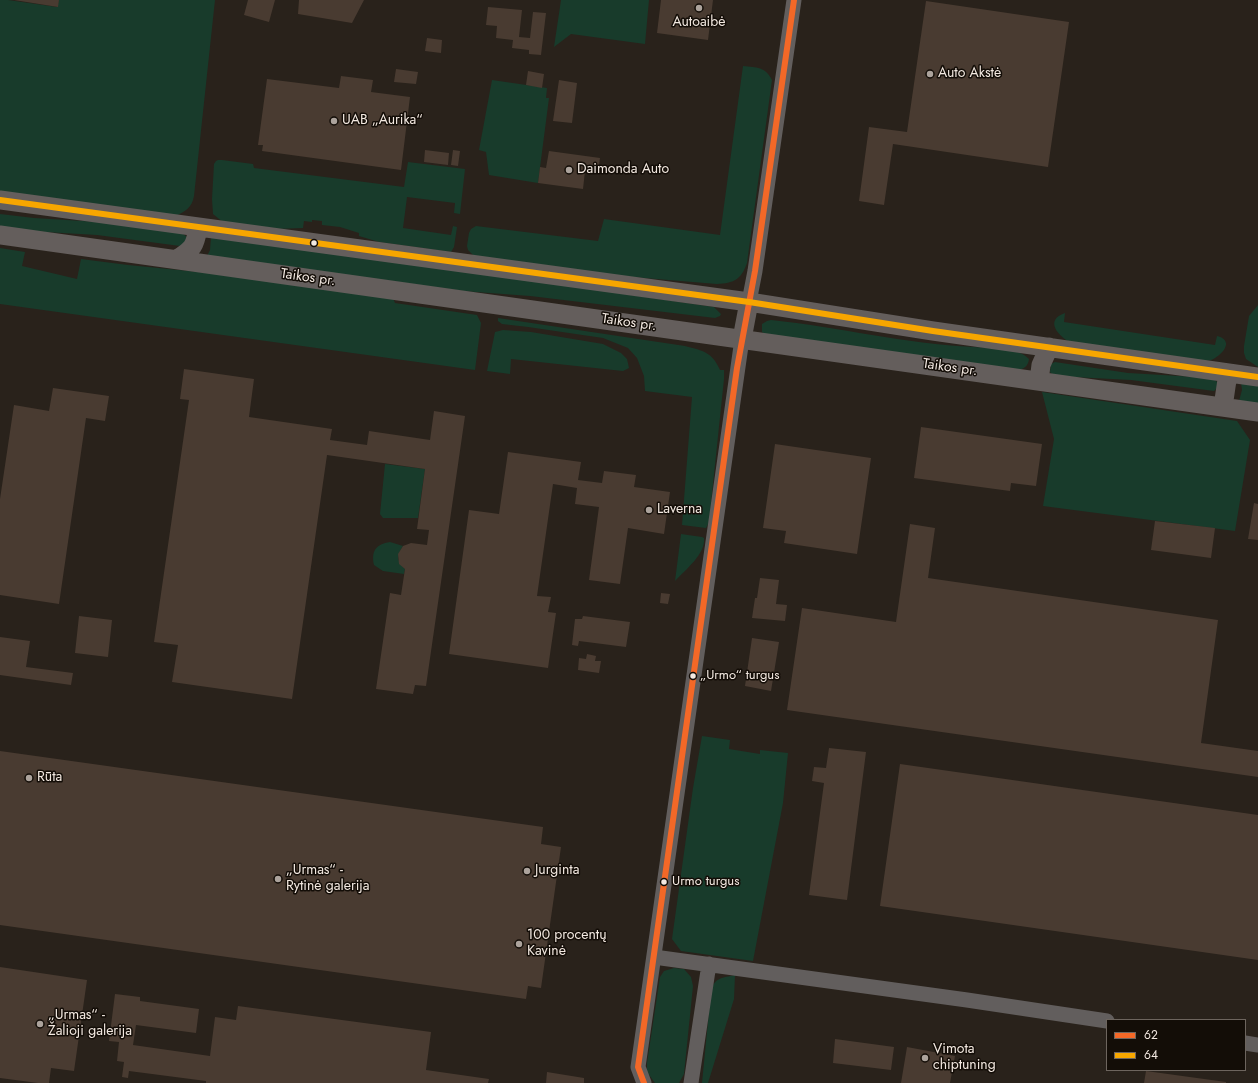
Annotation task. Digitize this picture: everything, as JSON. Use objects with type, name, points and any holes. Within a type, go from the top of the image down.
[{"type":"main road","points":[[0,200],[749,302],[1258,377]]},
{"type":"main road","points":[[177,259],[189,252],[196,242],[198,228]]},
{"type":"main road","name":"Taikos pr.","points":[[0,235],[1258,412]]},
{"type":"main road","points":[[742,339],[749,302]]},
{"type":"main road","points":[[1039,381],[1041,366],[1049,347]]},
{"type":"main road","points":[[1223,407],[1228,373]]},
{"type":"street","points":[[749,302],[755,271],[794,0]]},
{"type":"street","points":[[644,1083],[638,1067],[742,339]]},
{"type":"street","points":[[654,957],[975,1001],[1106,1021]]},
{"type":"street","points":[[691,1083],[709,964]]},
{"type":"street","points":[[1246,1043],[1258,1045]]},
{"type":"green space","points":[[0,0],[57,7],[59,0],[215,0],[194,196],[188,209],[176,216],[0,193]]},
{"type":"green space","points":[[561,0],[649,0],[645,44],[571,34],[554,47]]},
{"type":"green space","points":[[743,66],[760,68],[769,75],[772,80],[747,263],[745,269],[736,280],[728,283],[717,284],[596,274],[476,258],[468,250],[467,246],[469,233],[471,229],[476,226],[598,241],[604,219],[720,235]]},
{"type":"green space","points":[[492,80],[547,88],[546,98],[549,98],[538,183],[489,175],[486,152],[479,150]]},
{"type":"green space","points":[[218,160],[253,164],[254,168],[404,187],[408,162],[465,169],[460,214],[454,213],[455,203],[407,197],[403,228],[451,235],[453,226],[457,227],[454,247],[451,252],[379,242],[359,236],[359,233],[340,227],[322,225],[322,221],[304,221],[303,228],[275,229],[224,223],[213,214],[212,199],[214,164]]},
{"type":"green space","points":[[0,214],[34,218],[99,222],[182,233],[187,237],[188,241],[180,246],[97,235],[28,231],[0,227]]},
{"type":"green space","points":[[211,237],[474,272],[714,307],[721,314],[715,318],[530,296],[463,291],[207,256],[210,250]]},
{"type":"green space","points":[[0,248],[25,252],[22,266],[77,279],[81,259],[209,273],[393,298],[395,303],[477,315],[481,323],[475,370],[0,304]]},
{"type":"green space","points":[[1258,305],[1258,367],[1246,359],[1244,346],[1249,316]]},
{"type":"green space","points":[[1065,313],[1064,322],[1215,345],[1217,336],[1225,340],[1226,346],[1222,353],[1213,359],[1202,361],[1071,343],[1058,332],[1054,324],[1055,320],[1059,316]]},
{"type":"green space","points":[[498,318],[685,346],[707,353],[714,359],[720,370],[724,370],[724,379],[709,522],[706,528],[682,525],[692,397],[645,391],[644,376],[637,358],[628,348],[603,338],[502,324],[498,321]]},
{"type":"green space","points":[[771,320],[897,339],[1011,350],[1024,355],[1029,359],[1026,366],[1019,370],[765,334],[762,332],[762,324]]},
{"type":"green space","points":[[503,330],[531,332],[603,344],[621,353],[627,359],[629,368],[623,371],[511,359],[510,374],[487,371],[495,332]]},
{"type":"green space","points":[[1055,362],[1128,373],[1213,378],[1217,382],[1217,388],[1214,391],[1131,380],[1054,376],[1050,372],[1051,364]]},
{"type":"green space","points":[[1241,383],[1258,385],[1258,404],[1239,401],[1242,390]]},
{"type":"green space","points":[[1042,392],[1237,421],[1250,440],[1235,531],[1043,506],[1054,439]]},
{"type":"green space","points":[[385,464],[425,469],[418,518],[383,518],[380,514]]},
{"type":"green space","points":[[681,534],[702,537],[704,538],[704,544],[698,556],[675,581]]},
{"type":"green space","points":[[390,542],[403,546],[398,558],[405,569],[404,574],[383,571],[374,565],[373,556],[378,546]]},
{"type":"green space","points":[[702,736],[730,740],[729,749],[760,754],[760,750],[788,753],[783,803],[753,961],[681,951],[672,939],[693,788]]},
{"type":"green space","points":[[674,968],[684,969],[691,977],[693,986],[684,1074],[679,1083],[655,1083],[647,1072],[647,1063],[660,977],[664,971]]},
{"type":"green space","points":[[735,975],[734,999],[708,1083],[702,1083],[711,991],[715,983],[720,979]]},
{"type":"building","points":[[14,0],[59,0],[58,7]]},
{"type":"building","points":[[248,0],[275,0],[269,22],[244,15]]},
{"type":"building","points":[[299,0],[364,0],[352,23],[298,14]]},
{"type":"building","points":[[661,0],[713,0],[708,40],[657,33]]},
{"type":"building","points":[[926,1],[1069,22],[1048,167],[893,144],[884,205],[859,201],[869,127],[907,132]]},
{"type":"building","points":[[488,7],[522,10],[519,37],[530,38],[533,12],[546,13],[541,55],[529,54],[529,50],[512,48],[513,40],[496,38],[497,26],[486,25]]},
{"type":"building","points":[[427,38],[442,40],[441,53],[425,51]]},
{"type":"building","points":[[396,69],[418,72],[416,84],[394,82]]},
{"type":"building","points":[[528,71],[544,74],[542,88],[526,85]]},
{"type":"building","name":"UAB „Aurika“","points":[[341,76],[373,80],[371,92],[410,97],[401,170],[262,151],[263,145],[258,145],[267,79],[339,88]]},
{"type":"building","points":[[559,80],[577,83],[572,123],[553,121]]},
{"type":"building","points":[[425,150],[449,153],[448,165],[424,162]]},
{"type":"building","points":[[453,150],[460,151],[458,166],[451,165]]},
{"type":"building","name":"Daimonda Auto","points":[[549,151],[600,158],[598,173],[585,171],[583,189],[538,183],[540,167],[546,168]]},
{"type":"building","points":[[184,369],[254,379],[249,417],[332,429],[330,440],[367,445],[369,431],[430,440],[434,411],[465,416],[426,686],[415,685],[413,694],[376,689],[390,593],[401,595],[405,569],[399,564],[398,554],[403,546],[411,543],[427,545],[429,530],[417,529],[425,469],[327,455],[292,699],[172,682],[178,645],[154,642],[189,400],[180,399]]},
{"type":"building","points":[[53,388],[109,396],[105,421],[86,418],[59,604],[0,595],[0,499],[14,405],[49,411]]},
{"type":"building","points":[[921,427],[1042,444],[1036,486],[1011,483],[1010,491],[914,478]]},
{"type":"building","points":[[775,444],[871,458],[857,554],[784,543],[786,531],[763,528]]},
{"type":"building","points":[[508,452],[581,462],[578,480],[602,483],[604,471],[636,475],[634,487],[670,492],[664,534],[628,528],[620,584],[589,580],[599,507],[575,504],[577,488],[553,484],[537,596],[551,597],[548,612],[556,613],[548,668],[449,654],[469,510],[499,514]]},
{"type":"building","points":[[1254,503],[1258,504],[1258,540],[1248,539]]},
{"type":"building","points":[[1155,521],[1215,528],[1211,558],[1151,550]]},
{"type":"building","points":[[910,524],[935,528],[928,578],[1218,620],[1201,743],[1258,751],[1258,777],[787,710],[802,608],[896,622]]},
{"type":"building","points":[[760,578],[779,580],[776,604],[787,605],[785,621],[752,618]]},
{"type":"building","points":[[661,593],[670,594],[668,604],[660,603]]},
{"type":"building","points":[[79,616],[112,620],[108,657],[75,653]]},
{"type":"building","points":[[583,616],[630,622],[626,647],[579,641],[578,646],[572,645],[575,619],[582,619]]},
{"type":"building","points":[[0,637],[30,641],[26,667],[73,673],[71,685],[0,675]]},
{"type":"building","points":[[752,638],[779,642],[771,691],[745,686]]},
{"type":"building","points":[[587,654],[596,656],[595,661],[601,661],[599,673],[578,670],[579,658],[586,659]]},
{"type":"building","points":[[829,748],[866,752],[847,900],[809,895],[824,783],[812,781],[814,767],[826,768]]},
{"type":"building","name":"„Urmas“ - Rytinė galerija","points":[[0,751],[543,827],[541,844],[561,847],[541,988],[528,986],[526,999],[0,925]]},
{"type":"building","points":[[900,764],[1258,815],[1258,960],[880,906]]},
{"type":"building","name":"„Urmas“ - Žalioji galerija","points":[[0,967],[87,980],[74,1071],[51,1068],[49,1083],[0,1078]]},
{"type":"building","points":[[115,994],[140,997],[140,1001],[199,1009],[196,1033],[136,1025],[133,1045],[210,1056],[215,1017],[236,1020],[238,1006],[431,1032],[426,1070],[489,1079],[488,1083],[206,1083],[206,1081],[129,1071],[128,1078],[122,1077],[124,1062],[117,1061],[119,1042],[109,1041]]},
{"type":"building","points":[[835,1039],[894,1047],[891,1070],[833,1063]]},
{"type":"building","points":[[907,1047],[955,1056],[950,1083],[901,1083]]},
{"type":"building","points":[[1146,1071],[1226,1082],[1226,1083],[1144,1083]]},
{"type":"building","points":[[547,1072],[584,1078],[584,1083],[546,1083]]},
{"type":"transit line","name":"62","points":[[644,1083],[638,1067],[737,368],[755,271],[794,0]]},
{"type":"transit line","name":"64","points":[[0,200],[749,302],[933,331],[1258,377]]},
{"type":"place","name":"Autoaibė","points":[[699,8]]},
{"type":"place","name":"Auto Akstė","points":[[930,74]]},
{"type":"place","name":"UAB „Aurika“","points":[[334,121]]},
{"type":"place","name":"Daimonda Auto","points":[[569,170]]},
{"type":"place","name":"Laverna","points":[[649,510]]},
{"type":"place","name":"„Urmo“ turgus","points":[[693,676]]},
{"type":"place","name":"Rūta","points":[[29,778]]},
{"type":"place","name":"Jurginta","points":[[527,871]]},
{"type":"place","name":"„Urmas“ - Rytinė galerija","points":[[278,879]]},
{"type":"place","name":"Urmo turgus","points":[[664,882]]},
{"type":"place","name":"100 procentų Kavinė","points":[[519,944]]},
{"type":"place","name":"„Urmas“ - Žalioji galerija","points":[[40,1024]]},
{"type":"place","name":"Vimota chiptuning","points":[[925,1058]]}]
